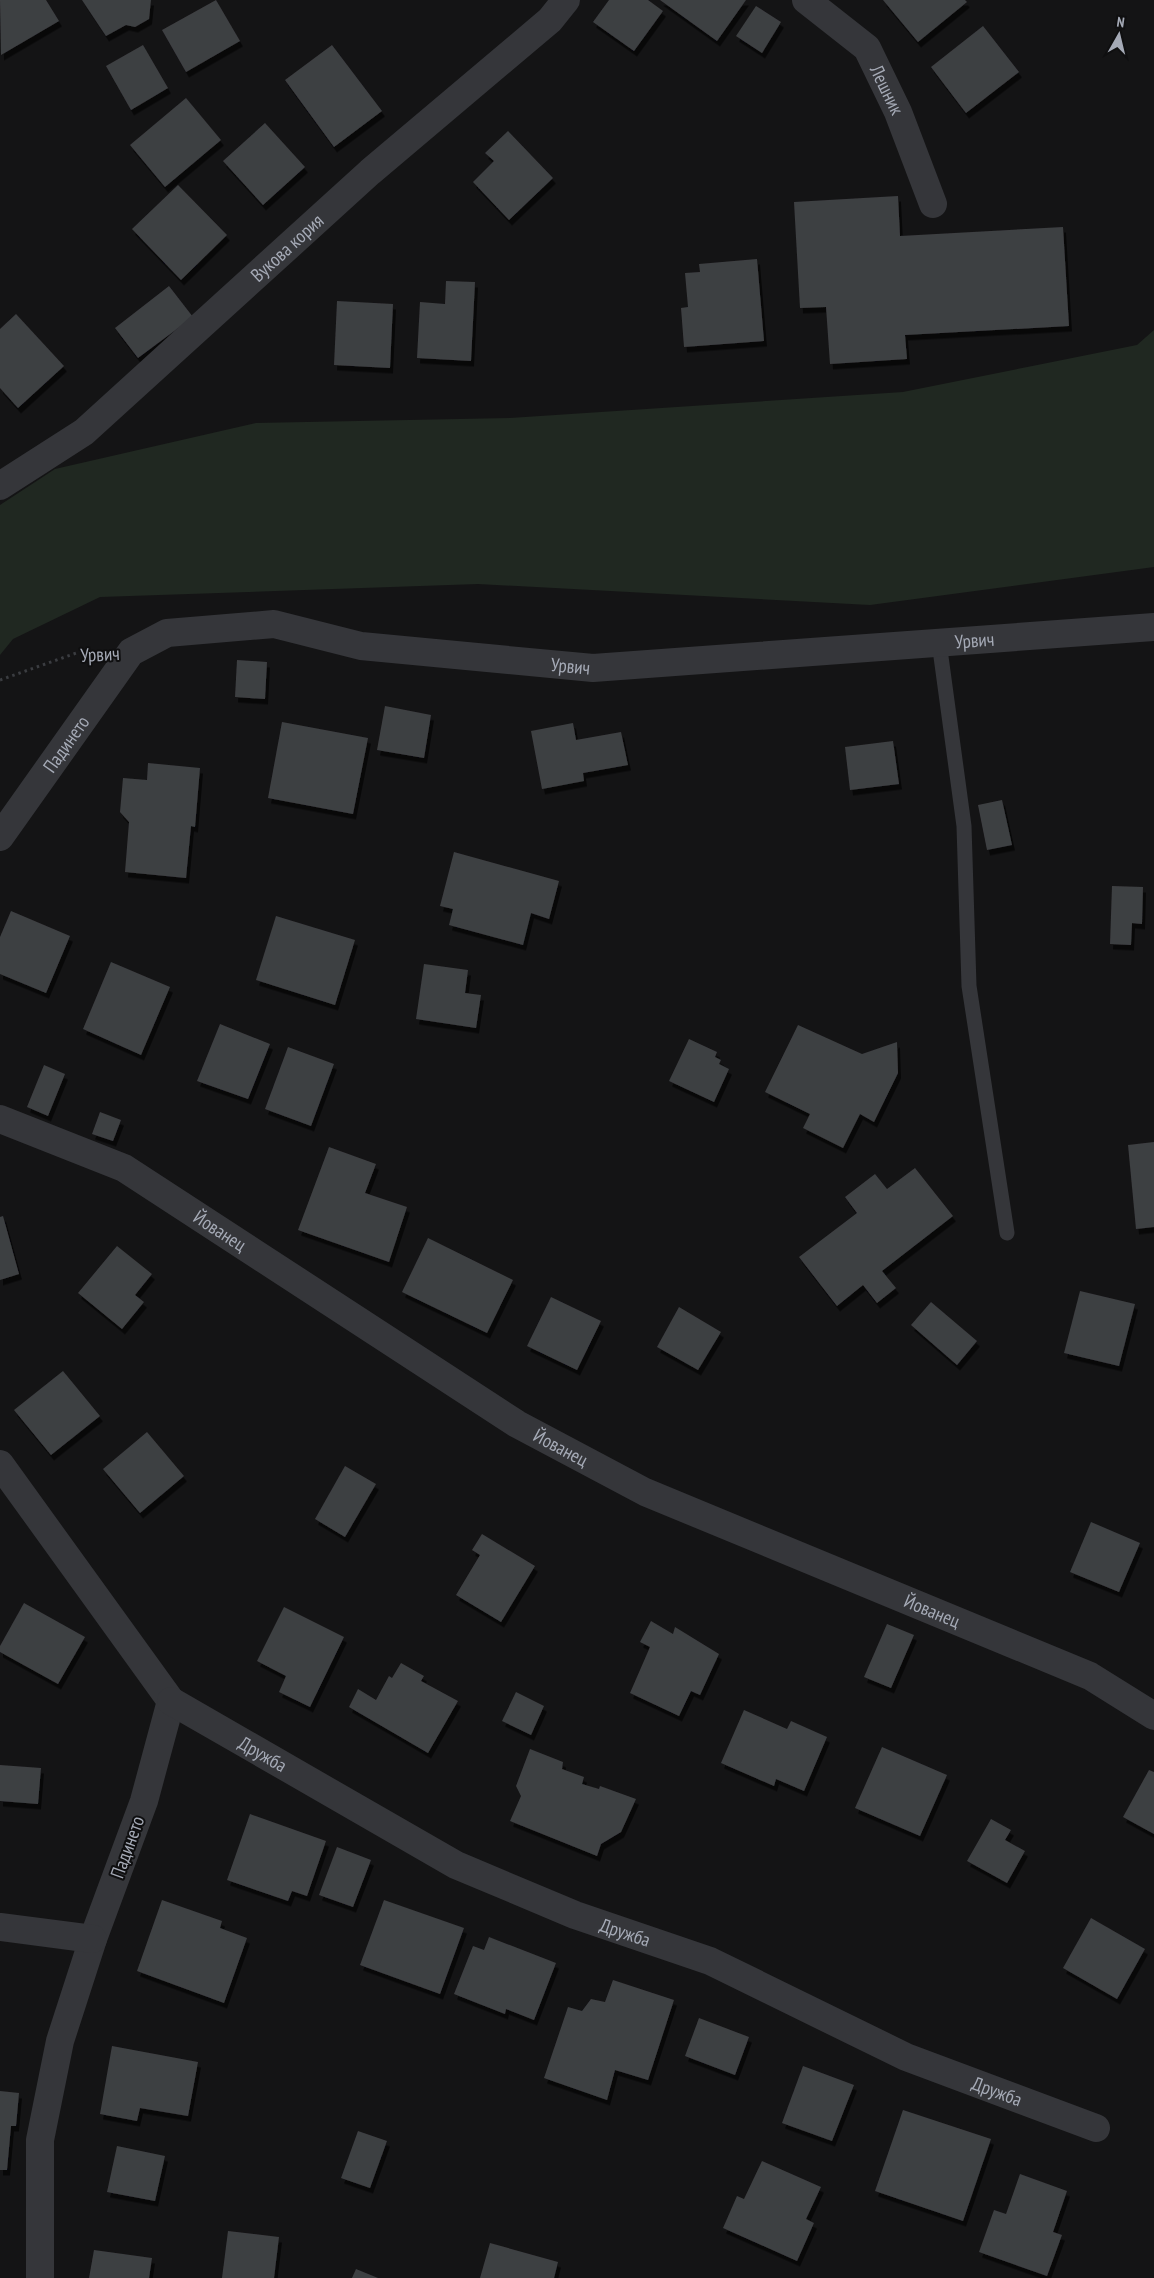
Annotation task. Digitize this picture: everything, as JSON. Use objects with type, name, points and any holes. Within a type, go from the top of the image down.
[{"type":"street","name":"Вукова кория","points":[[0,486],[84,432],[370,172],[550,20],[566,0]]},
{"type":"street","name":"Лешник","points":[[806,0],[867,48],[898,112],[933,204]]},
{"type":"street","name":"Урвич","points":[[131,652],[167,632],[274,624],[361,646],[593,668],[1154,627]]},
{"type":"street","name":"Падинето","points":[[0,837],[131,652]]},
{"type":"street","name":"Йованец","points":[[0,1119],[124,1168],[517,1424],[644,1492],[1090,1676],[1154,1716]]},
{"type":"street","points":[[0,1464],[171,1701]]},
{"type":"street","name":"Падинето","points":[[40,2278],[40,2140],[60,2041],[93,1939],[144,1801],[171,1701]]},
{"type":"street","name":"Дружба","points":[[171,1701],[456,1865],[575,1915],[710,1961],[906,2057],[1096,2128]]},
{"type":"street","points":[[0,1927],[93,1939]]},
{"type":"lane","points":[[939,642],[964,826],[969,986],[1007,1233]]},
{"type":"path","name":"Урвич","points":[[0,680],[82,651],[131,652]]},
{"type":"shaded area","points":[[1154,330],[1154,567],[870,605],[478,584],[100,597],[13,639],[0,655],[0,505],[55,469],[256,423],[510,418],[903,392],[1137,345]]},
{"type":"building","points":[[0,0],[46,0],[59,21],[1,55]]},
{"type":"building","points":[[82,0],[151,0],[149,19],[135,27],[126,25],[106,36]]},
{"type":"building","points":[[216,0],[240,41],[186,72],[162,30]]},
{"type":"building","points":[[609,0],[648,0],[663,11],[634,51],[593,22]]},
{"type":"building","points":[[660,0],[746,0],[717,41]]},
{"type":"building","points":[[883,0],[965,0],[967,2],[918,42]]},
{"type":"building","points":[[756,6],[781,22],[762,53],[736,36]]},
{"type":"building","points":[[983,26],[1019,72],[966,113],[931,67]]},
{"type":"building","points":[[143,45],[168,88],[131,110],[106,66]]},
{"type":"building","points":[[332,45],[382,111],[334,147],[285,80]]},
{"type":"building","points":[[186,98],[221,140],[165,187],[130,145]]},
{"type":"building","points":[[265,123],[305,167],[263,205],[223,161]]},
{"type":"building","points":[[508,131],[553,178],[509,220],[473,182],[494,161],[485,153]]},
{"type":"building","points":[[178,185],[227,235],[181,280],[132,229]]},
{"type":"building","points":[[898,196],[900,236],[1063,227],[1069,326],[905,335],[907,359],[830,364],[826,307],[800,308],[794,202]]},
{"type":"building","points":[[757,259],[764,341],[684,347],[681,308],[688,307],[685,273],[700,272],[699,264]]},
{"type":"building","points":[[446,281],[475,282],[471,361],[417,358],[420,302],[445,304]]},
{"type":"building","points":[[169,286],[193,317],[138,358],[115,328]]},
{"type":"building","points":[[337,301],[393,304],[390,368],[334,365]]},
{"type":"building","points":[[16,314],[64,366],[18,408],[0,388],[0,329]]},
{"type":"building","points":[[237,660],[267,662],[265,699],[235,697]]},
{"type":"building","points":[[385,706],[431,715],[424,758],[377,750]]},
{"type":"building","points":[[282,722],[368,738],[353,814],[268,798]]},
{"type":"building","points":[[573,723],[576,740],[621,732],[628,765],[583,773],[584,781],[542,789],[531,731]]},
{"type":"building","points":[[893,741],[899,784],[850,790],[845,747]]},
{"type":"building","points":[[148,763],[200,768],[195,827],[191,826],[186,878],[125,872],[129,822],[120,812],[123,778],[147,780]]},
{"type":"building","points":[[1002,800],[1012,845],[987,850],[978,805]]},
{"type":"building","points":[[454,852],[559,881],[549,919],[531,913],[523,945],[449,925],[453,909],[440,906]]},
{"type":"building","points":[[1112,886],[1143,887],[1142,924],[1132,923],[1131,945],[1110,944]]},
{"type":"building","points":[[11,911],[70,936],[46,993],[0,974],[0,937]]},
{"type":"building","points":[[276,916],[355,940],[335,1005],[256,980]]},
{"type":"building","points":[[111,962],[170,987],[141,1055],[83,1029]]},
{"type":"building","points":[[424,964],[468,970],[465,993],[481,995],[476,1028],[416,1019]]},
{"type":"building","points":[[220,1024],[270,1044],[248,1099],[197,1081]]},
{"type":"building","points":[[798,1025],[862,1054],[897,1042],[898,1073],[874,1122],[860,1114],[843,1148],[803,1128],[810,1114],[765,1092]]},
{"type":"building","points":[[689,1039],[717,1052],[715,1057],[721,1060],[719,1064],[729,1069],[714,1102],[669,1081]]},
{"type":"building","points":[[288,1047],[334,1064],[311,1126],[265,1109]]},
{"type":"building","points":[[44,1065],[65,1074],[48,1116],[27,1107]]},
{"type":"building","points":[[100,1112],[121,1120],[113,1141],[92,1134]]},
{"type":"building","points":[[1154,1142],[1154,1227],[1136,1229],[1128,1145]]},
{"type":"building","points":[[329,1147],[376,1164],[365,1193],[407,1207],[389,1262],[298,1230]]},
{"type":"building","points":[[915,1168],[953,1216],[882,1271],[896,1288],[877,1303],[863,1285],[837,1306],[799,1257],[857,1213],[845,1197],[875,1174],[887,1189]]},
{"type":"building","points":[[3,1216],[19,1274],[0,1280],[0,1217]]},
{"type":"building","points":[[428,1238],[513,1280],[487,1333],[402,1292]]},
{"type":"building","points":[[117,1246],[152,1274],[135,1295],[144,1302],[122,1329],[78,1293]]},
{"type":"building","points":[[1080,1291],[1135,1304],[1119,1366],[1064,1353]]},
{"type":"building","points":[[551,1297],[601,1321],[577,1370],[527,1346]]},
{"type":"building","points":[[931,1302],[977,1341],[957,1365],[911,1325]]},
{"type":"building","points":[[679,1307],[721,1332],[698,1370],[657,1347]]},
{"type":"building","points":[[63,1371],[100,1416],[51,1455],[14,1410]]},
{"type":"building","points":[[147,1432],[184,1476],[140,1513],[103,1469]]},
{"type":"building","points":[[345,1466],[376,1484],[345,1537],[315,1519]]},
{"type":"building","points":[[1091,1522],[1140,1543],[1119,1592],[1070,1572]]},
{"type":"building","points":[[482,1534],[535,1566],[501,1622],[456,1595],[480,1555],[472,1550]]},
{"type":"building","points":[[24,1603],[85,1637],[58,1684],[0,1652],[0,1646]]},
{"type":"building","points":[[284,1607],[344,1637],[310,1707],[279,1692],[286,1676],[257,1661]]},
{"type":"building","points":[[651,1621],[673,1634],[675,1627],[719,1654],[700,1695],[691,1691],[679,1716],[630,1693],[650,1647],[640,1642]]},
{"type":"building","points":[[887,1624],[914,1635],[891,1688],[864,1677]]},
{"type":"building","points":[[401,1663],[424,1676],[421,1681],[458,1701],[428,1753],[349,1707],[358,1689],[376,1700],[389,1676],[392,1678]]},
{"type":"building","points":[[516,1692],[544,1706],[531,1735],[502,1721]]},
{"type":"building","points":[[744,1710],[787,1729],[791,1721],[827,1737],[804,1791],[776,1779],[774,1786],[721,1763]]},
{"type":"building","points":[[882,1747],[947,1775],[920,1836],[855,1808]]},
{"type":"building","points":[[530,1749],[563,1762],[562,1769],[584,1777],[582,1784],[599,1789],[600,1786],[636,1799],[621,1832],[601,1844],[597,1856],[510,1821],[521,1796],[516,1786]]},
{"type":"building","points":[[0,1765],[41,1768],[38,1804],[0,1801]]},
{"type":"building","points":[[1149,1770],[1154,1772],[1154,1834],[1123,1817]]},
{"type":"building","points":[[250,1814],[326,1841],[307,1896],[292,1891],[288,1901],[227,1880]]},
{"type":"building","points":[[991,1819],[1011,1830],[1005,1840],[1025,1851],[1007,1883],[967,1861]]},
{"type":"building","points":[[337,1847],[371,1860],[353,1907],[319,1895]]},
{"type":"building","points":[[162,1900],[222,1921],[220,1928],[247,1938],[224,2003],[137,1971]]},
{"type":"building","points":[[384,1900],[464,1928],[440,1994],[360,1965]]},
{"type":"building","points":[[1091,1918],[1145,1949],[1117,1999],[1063,1968]]},
{"type":"building","points":[[489,1937],[556,1963],[534,2020],[506,2009],[505,2014],[454,1994],[473,1946],[484,1950]]},
{"type":"building","points":[[613,1980],[674,2000],[648,2080],[615,2070],[607,2100],[544,2078],[568,2007],[582,2011],[591,1999],[605,2002]]},
{"type":"building","points":[[699,2018],[749,2037],[735,2075],[685,2056]]},
{"type":"building","points":[[112,2046],[198,2062],[188,2116],[140,2108],[137,2121],[100,2114]]},
{"type":"building","points":[[803,2066],[854,2085],[832,2141],[782,2123]]},
{"type":"building","points":[[0,2091],[19,2093],[16,2126],[11,2126],[7,2170],[0,2170]]},
{"type":"building","points":[[903,2110],[991,2139],[963,2221],[875,2191]]},
{"type":"building","points":[[358,2131],[387,2141],[370,2188],[341,2178]]},
{"type":"building","points":[[117,2146],[165,2156],[155,2201],[107,2192]]},
{"type":"building","points":[[762,2161],[821,2187],[806,2219],[814,2223],[797,2261],[723,2228],[737,2196],[744,2199]]},
{"type":"building","points":[[1020,2174],[1067,2191],[1053,2232],[1062,2235],[1047,2276],[979,2252],[994,2210],[1006,2214]]},
{"type":"building","points":[[228,2231],[279,2237],[274,2278],[222,2278]]},
{"type":"building","points":[[490,2243],[558,2262],[554,2278],[480,2278]]},
{"type":"building","points":[[94,2250],[152,2258],[149,2278],[89,2278]]},
{"type":"building","points":[[356,2269],[378,2278],[352,2278]]}]
